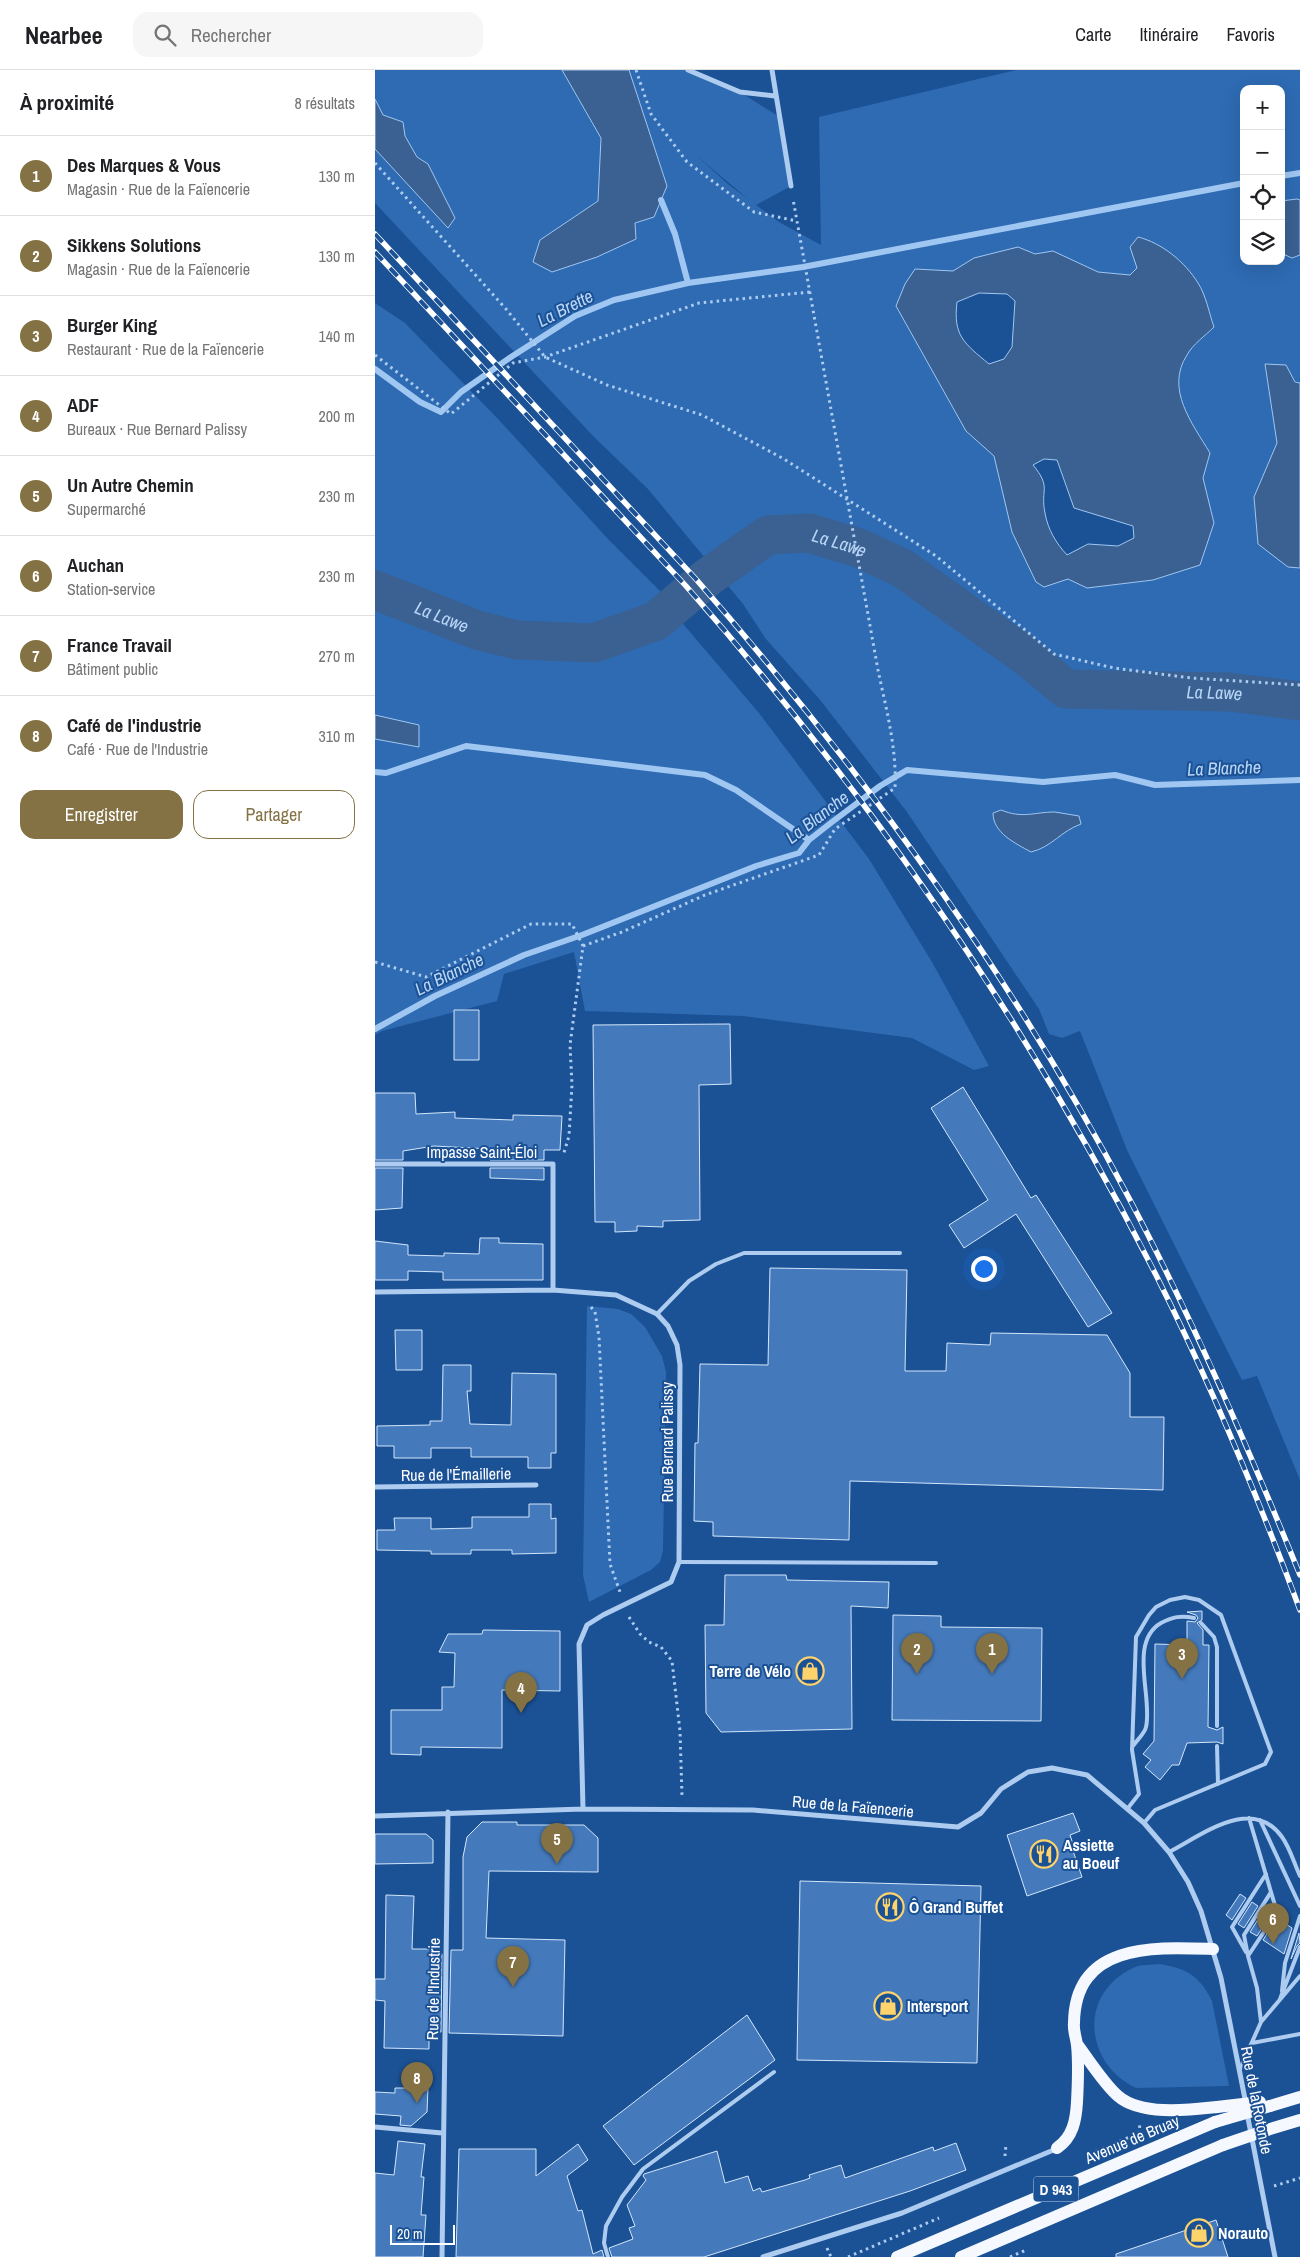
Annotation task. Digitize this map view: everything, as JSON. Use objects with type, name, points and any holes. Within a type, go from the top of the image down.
[{"type":"main road","points":[[1057,2148],[1065,2142],[1071,2132],[1076,2116],[1078,2081],[1077,2044],[1073,2024],[1075,2007],[1086,1981],[1095,1969],[1109,1958],[1126,1952],[1213,1949]]},
{"type":"main road","points":[[1077,2044],[1119,2097],[1143,2108],[1179,2110],[1269,2103],[1298,2098]]},
{"type":"main road","name":"Avenue de Bruay","points":[[897,2257],[1215,2122],[1269,2103]]},
{"type":"main road","name":"D 943","points":[[961,2257],[1223,2145],[1300,2120]]},
{"type":"street","points":[[688,70],[740,92],[775,96]]},
{"type":"street","points":[[772,70],[791,186]]},
{"type":"street","name":"Impasse Saint-Éloi","points":[[375,1164],[553,1164],[553,1290]]},
{"type":"street","name":"Rue Bernard Palissy","points":[[375,1292],[578,1290],[617,1295],[640,1304],[657,1314],[668,1326],[677,1345],[680,1365],[679,1562],[671,1582],[603,1615],[587,1626],[579,1644],[583,1809]]},
{"type":"street","name":"Rue de l'Émaillerie","points":[[375,1487],[536,1485]]},
{"type":"street","name":"Rue de la Faïencerie","points":[[375,1816],[448,1812],[583,1809],[753,1810],[958,1827],[981,1813],[1001,1789],[1028,1772],[1060,1768],[1087,1774],[1144,1823],[1169,1852],[1188,1882],[1201,1911],[1213,1949]]},
{"type":"street","name":"Rue de l'Industrie","points":[[442,2257],[448,1812]]},
{"type":"street","name":"Rue de la Rotonde","points":[[1213,1949],[1221,1978],[1275,2257]]},
{"type":"street","points":[[375,2127],[443,2133]]},
{"type":"street","points":[[763,2257],[902,2213],[1057,2148]]},
{"type":"lane","points":[[657,1314],[689,1281],[716,1264],[744,1253],[900,1253]]},
{"type":"lane","points":[[679,1562],[936,1563]]},
{"type":"lane","points":[[1128,1808],[1139,1794],[1132,1746],[1136,1637],[1156,1607],[1170,1600],[1185,1597],[1199,1600],[1221,1615],[1271,1752],[1265,1764],[1155,1810],[1144,1823]]},
{"type":"lane","points":[[1132,1746],[1146,1728],[1144,1655],[1148,1638],[1156,1626],[1168,1619],[1175,1617],[1194,1618]]},
{"type":"lane","points":[[1201,1623],[1214,1637],[1217,1647],[1217,1726]]},
{"type":"lane","points":[[1217,1746],[1218,1784]]},
{"type":"lane","points":[[1248,1956],[1277,1912],[1249,1818]]},
{"type":"lane","points":[[1260,1819],[1300,1906]]},
{"type":"lane","points":[[1169,1852],[1229,1820],[1260,1819],[1265,1820],[1282,1837],[1300,1876]]},
{"type":"lane","points":[[1248,1956],[1232,1927],[1266,1874]]},
{"type":"lane","points":[[1261,2022],[1257,1988],[1244,1935],[1271,1892]]},
{"type":"lane","points":[[1283,1991],[1285,1963],[1300,1916]]},
{"type":"lane","points":[[1280,2002],[1294,1968],[1300,1947]]},
{"type":"lane","points":[[1239,2071],[1261,2022],[1280,2002],[1300,1976]]},
{"type":"lane","points":[[1252,2043],[1300,2034]]},
{"type":"lane","points":[[608,2257],[605,2243],[606,2226],[622,2197],[643,2169],[774,2072]]},
{"type":"path","points":[[636,70],[651,114],[687,162],[754,212],[797,221]]},
{"type":"path","points":[[375,163],[544,355],[607,385],[702,415],[784,460],[936,556],[1054,654],[1114,668],[1181,677],[1300,685]]},
{"type":"path","points":[[583,945],[621,932],[705,895],[819,855],[835,830],[895,788],[896,773],[888,714],[801,250],[791,186]]},
{"type":"path","points":[[375,356],[451,414],[513,363],[544,355],[699,303],[810,292]]},
{"type":"path","points":[[375,962],[427,977],[531,924],[565,922],[572,924],[583,945],[571,1045],[569,1136],[564,1155],[553,1164]]},
{"type":"path","points":[[578,1290],[595,1312],[599,1337],[610,1564],[613,1577],[630,1620],[640,1634],[649,1642],[661,1647],[672,1661],[679,1731],[682,1810]]},
{"type":"path","points":[[1084,2157],[1139,2133],[1143,2108]]},
{"type":"path","points":[[1263,2190],[1300,2178]]},
{"type":"path","points":[[848,2257],[943,2217]]},
{"type":"shaded area","points":[[375,70],[562,70],[601,138],[598,201],[540,240],[635,223],[654,217],[667,186],[629,70],[688,70],[740,92],[778,116],[791,186],[756,205],[779,222],[821,245],[819,117],[1016,70],[1300,70],[1300,200],[1285,201],[1285,85],[1240,85],[1240,265],[1285,265],[1285,255],[1292,258],[1300,255],[1300,383],[1265,364],[1277,443],[1254,497],[1288,566],[1300,568],[1300,1480],[1257,1376],[1242,1380],[1127,1150],[1080,1031],[1062,1038],[1049,1034],[1039,1009],[907,812],[821,701],[766,639],[743,604],[648,489],[594,437],[375,203],[375,149],[448,227],[428,164],[417,157],[405,136],[403,122],[383,115],[375,99]],"holes":[[[697,156],[748,199],[729,185]],[[1018,247],[1035,254],[1053,251],[1098,272],[1130,275],[1137,268],[1177,258],[1199,284],[1214,327],[1187,355],[1181,368],[1179,380],[1183,406],[1210,453],[1203,478],[1214,523],[1200,565],[1153,580],[1087,588],[1068,579],[1044,587],[1012,532],[994,456],[966,431],[896,306],[915,269],[953,271]]]},
{"type":"shaded area","points":[[562,70],[629,70],[667,186],[654,217],[635,223],[636,239],[597,257],[552,272],[533,262],[540,240],[598,201],[601,138]]},
{"type":"shaded area","points":[[375,99],[383,115],[403,122],[405,136],[417,157],[428,164],[455,218],[448,228],[375,149]]},
{"type":"shaded area","points":[[1285,200],[1300,200],[1300,255],[1292,258],[1285,255]]},
{"type":"shaded area","points":[[1138,237],[1156,244],[1180,261],[1193,275],[1201,288],[1214,327],[1187,355],[1181,368],[1179,380],[1183,406],[1210,453],[1203,478],[1214,523],[1200,565],[1153,580],[1087,588],[1068,579],[1044,587],[1036,582],[1012,532],[994,456],[966,431],[896,306],[905,284],[915,269],[953,271],[974,258],[1018,247],[1035,254],[1053,251],[1098,272],[1130,275],[1137,268],[1130,247]],"holes":[[[979,293],[1007,294],[1015,301],[1012,347],[1004,359],[989,364],[962,338],[957,323],[957,302]],[[1044,459],[1057,460],[1074,508],[1133,526],[1134,538],[1118,546],[1088,544],[1067,555],[1050,531],[1045,513],[1044,484],[1033,465]]]},
{"type":"shaded area","points":[[375,303],[405,323],[499,420],[608,539],[667,598],[678,618],[759,713],[869,859],[932,962],[989,1066],[974,1070],[912,1038],[743,1016],[585,1011],[574,952],[504,974],[497,1001],[382,1031],[375,1035]]},
{"type":"shaded area","points":[[1265,364],[1286,365],[1295,382],[1300,383],[1300,568],[1288,567],[1258,544],[1254,497],[1277,443]]},
{"type":"shaded area","points":[[375,715],[419,725],[419,747],[375,739]]},
{"type":"shaded area","points":[[1001,810],[1016,814],[1055,812],[1079,816],[1081,824],[1038,850],[1031,852],[1001,832],[994,820],[993,813]]},
{"type":"shaded area","points":[[587,1306],[618,1309],[631,1314],[645,1327],[662,1356],[666,1372],[663,1551],[660,1562],[651,1570],[589,1602],[583,1575]]},
{"type":"shaded area","points":[[1160,1964],[1185,1971],[1197,1979],[1207,1992],[1212,2001],[1229,2086],[1136,2088],[1119,2077],[1106,2062],[1098,2046],[1094,2028],[1096,2011],[1103,1994],[1115,1980],[1133,1968],[1143,1965]]},
{"type":"building","points":[[454,1010],[479,1010],[479,1060],[454,1060]]},
{"type":"building","points":[[730,1024],[731,1084],[699,1085],[700,1220],[663,1221],[663,1227],[637,1226],[637,1231],[615,1232],[615,1222],[595,1222],[593,1025]]},
{"type":"building","points":[[963,1087],[1031,1198],[1036,1195],[1112,1313],[1088,1327],[1016,1214],[964,1248],[949,1225],[988,1200],[931,1108]]},
{"type":"building","points":[[375,1093],[415,1093],[416,1114],[455,1112],[455,1118],[513,1120],[513,1115],[562,1116],[560,1150],[544,1150],[544,1160],[490,1160],[490,1149],[434,1146],[403,1151],[403,1160],[375,1160]]},
{"type":"building","points":[[375,1168],[403,1168],[402,1208],[375,1210]]},
{"type":"building","points":[[490,1168],[544,1168],[544,1180],[490,1178]]},
{"type":"building","points":[[480,1238],[499,1238],[499,1243],[543,1244],[543,1280],[443,1280],[443,1272],[408,1271],[408,1280],[375,1280],[375,1241],[408,1245],[408,1255],[444,1256],[444,1253],[479,1254]]},
{"type":"building","points":[[770,1268],[907,1270],[905,1371],[946,1371],[947,1343],[990,1345],[991,1333],[1107,1335],[1130,1373],[1130,1417],[1164,1417],[1163,1490],[850,1481],[849,1540],[713,1536],[713,1522],[694,1521],[695,1443],[698,1443],[700,1364],[768,1365]]},
{"type":"building","points":[[395,1330],[422,1330],[422,1370],[396,1370]]},
{"type":"building","points":[[443,1365],[471,1365],[471,1391],[467,1391],[470,1424],[511,1425],[512,1373],[556,1374],[556,1453],[551,1453],[551,1468],[528,1468],[528,1457],[471,1457],[471,1448],[431,1448],[431,1458],[394,1458],[394,1446],[377,1446],[377,1426],[430,1425],[430,1421],[442,1421]]},
{"type":"building","points":[[529,1504],[551,1504],[551,1519],[556,1518],[556,1553],[512,1554],[512,1550],[471,1550],[471,1554],[431,1554],[431,1551],[377,1550],[377,1530],[395,1530],[394,1518],[431,1518],[431,1529],[472,1528],[472,1517],[529,1517]]},
{"type":"building","points":[[725,1575],[786,1575],[787,1580],[889,1582],[888,1608],[851,1606],[852,1729],[721,1732],[706,1713],[705,1625],[724,1625]]},
{"type":"building","points":[[1202,1611],[1202,1620],[1197,1623],[1203,1630],[1203,1645],[1209,1645],[1208,1727],[1217,1730],[1223,1727],[1223,1744],[1217,1742],[1187,1743],[1179,1765],[1172,1765],[1160,1780],[1145,1767],[1151,1760],[1143,1754],[1154,1741],[1155,1644],[1187,1645],[1187,1621],[1195,1622],[1198,1618],[1196,1615],[1187,1612]]},
{"type":"building","points":[[893,1615],[941,1616],[941,1627],[1042,1628],[1041,1721],[892,1720]]},
{"type":"building","points":[[483,1630],[560,1631],[560,1691],[502,1690],[502,1748],[421,1747],[421,1755],[391,1754],[391,1710],[442,1710],[442,1687],[454,1687],[455,1653],[439,1652],[448,1634],[482,1634]]},
{"type":"building","name":"Assiette au Boeuf","points":[[1073,1813],[1080,1831],[1070,1835],[1074,1847],[1072,1848],[1082,1877],[1027,1896],[1007,1835]]},
{"type":"building","points":[[482,1822],[517,1822],[517,1825],[584,1825],[598,1838],[598,1872],[489,1871],[486,1938],[565,1940],[563,2036],[449,2033],[451,1950],[463,1950],[463,1857],[467,1837]]},
{"type":"building","points":[[375,1834],[426,1834],[433,1840],[433,1863],[375,1864]]},
{"type":"building","points":[[800,1881],[981,1886],[977,2063],[797,2060]]},
{"type":"building","points":[[1240,1894],[1246,1898],[1232,1920],[1226,1915]]},
{"type":"building","points":[[386,1895],[414,1896],[412,1949],[432,1949],[432,1953],[442,1954],[441,2032],[429,2032],[429,2049],[384,2048],[385,2001],[375,2000],[375,1979],[385,1979]]},
{"type":"building","points":[[1252,1902],[1258,1906],[1244,1928],[1238,1924]]},
{"type":"building","points":[[1264,1910],[1271,1914],[1257,1936],[1250,1932]]},
{"type":"building","points":[[1277,1918],[1292,1928],[1284,1954],[1263,1940]]},
{"type":"building","points":[[1299,1933],[1300,1943],[1291,1959]]},
{"type":"building","points":[[747,2015],[775,2060],[634,2165],[603,2126]]},
{"type":"building","points":[[395,2088],[428,2088],[427,2112],[411,2126],[400,2125],[401,2116],[375,2114],[375,2092],[395,2093]]},
{"type":"building","points":[[398,2141],[425,2144],[421,2177],[424,2177],[421,2215],[426,2215],[423,2257],[375,2257],[375,2173],[394,2175]]},
{"type":"building","points":[[956,2143],[966,2170],[910,2191],[704,2257],[612,2257],[609,2248],[633,2239],[629,2228],[635,2226],[627,2205],[646,2180],[643,2176],[644,2174],[717,2151],[725,2183],[748,2176],[753,2191],[760,2188],[762,2192],[805,2180],[810,2178],[809,2175],[841,2165],[845,2178],[933,2147],[934,2151]]},
{"type":"building","points":[[578,2144],[588,2160],[567,2176],[578,2211],[582,2210],[593,2254],[602,2250],[604,2257],[456,2257],[459,2149],[536,2149],[536,2176]]},
{"type":"building","name":"Norauto","points":[[1216,2220],[1228,2257],[1116,2257],[1116,2254]]},
{"type":"waterway","points":[[1285,175],[1300,173]]},
{"type":"waterway","name":"La Brette","points":[[375,369],[420,402],[441,412],[461,392],[511,357],[575,316],[614,300],[688,283],[803,267],[1240,184]]},
{"type":"waterway","points":[[661,200],[675,234],[688,283]]},
{"type":"waterway","name":"La Lawe","points":[[375,590],[477,630],[517,640],[594,643],[656,621],[708,577],[768,535],[809,533],[859,548],[902,568],[1026,656],[1066,689],[1229,692],[1300,701]]},
{"type":"waterway","points":[[375,772],[386,773],[466,746],[705,775],[736,790],[809,840]]},
{"type":"waterway","name":"La Blanche","points":[[375,1029],[435,996],[524,955],[582,935],[756,866],[799,853],[809,840],[832,822],[880,786],[907,770],[1043,782],[1115,775],[1155,785],[1300,780]]},
{"type":"railway","points":[[375,234],[695,578],[757,650],[816,724],[931,876],[1036,1035],[1084,1116],[1130,1200],[1154,1246],[1219,1385],[1300,1575]]},
{"type":"railway","points":[[375,252],[686,586],[820,748],[883,831],[944,917],[1001,1004],[1056,1094],[1108,1184],[1157,1277],[1233,1442],[1268,1525],[1300,1610]]},
{"type":"place","name":"Terre de Vélo","points":[[810,1671]]},
{"type":"place","name":"Sikkens Solutions","points":[[917,1674]]},
{"type":"place","name":"Des Marques & Vous","points":[[992,1674]]},
{"type":"place","name":"Burger King","points":[[1182,1679]]},
{"type":"place","name":"ADF","points":[[521,1713]]},
{"type":"place","name":"Assiette au Boeuf","points":[[1044,1854]]},
{"type":"place","name":"Un Autre Chemin","points":[[557,1864]]},
{"type":"place","name":"Ô Grand Buffet","points":[[890,1907]]},
{"type":"place","name":"Auchan","points":[[1273,1944]]},
{"type":"place","name":"France Travail","points":[[513,1987]]},
{"type":"place","name":"Intersport","points":[[888,2006]]},
{"type":"place","name":"Café de l'industrie","points":[[417,2103]]},
{"type":"place","name":"Norauto","points":[[1199,2233]]}]
